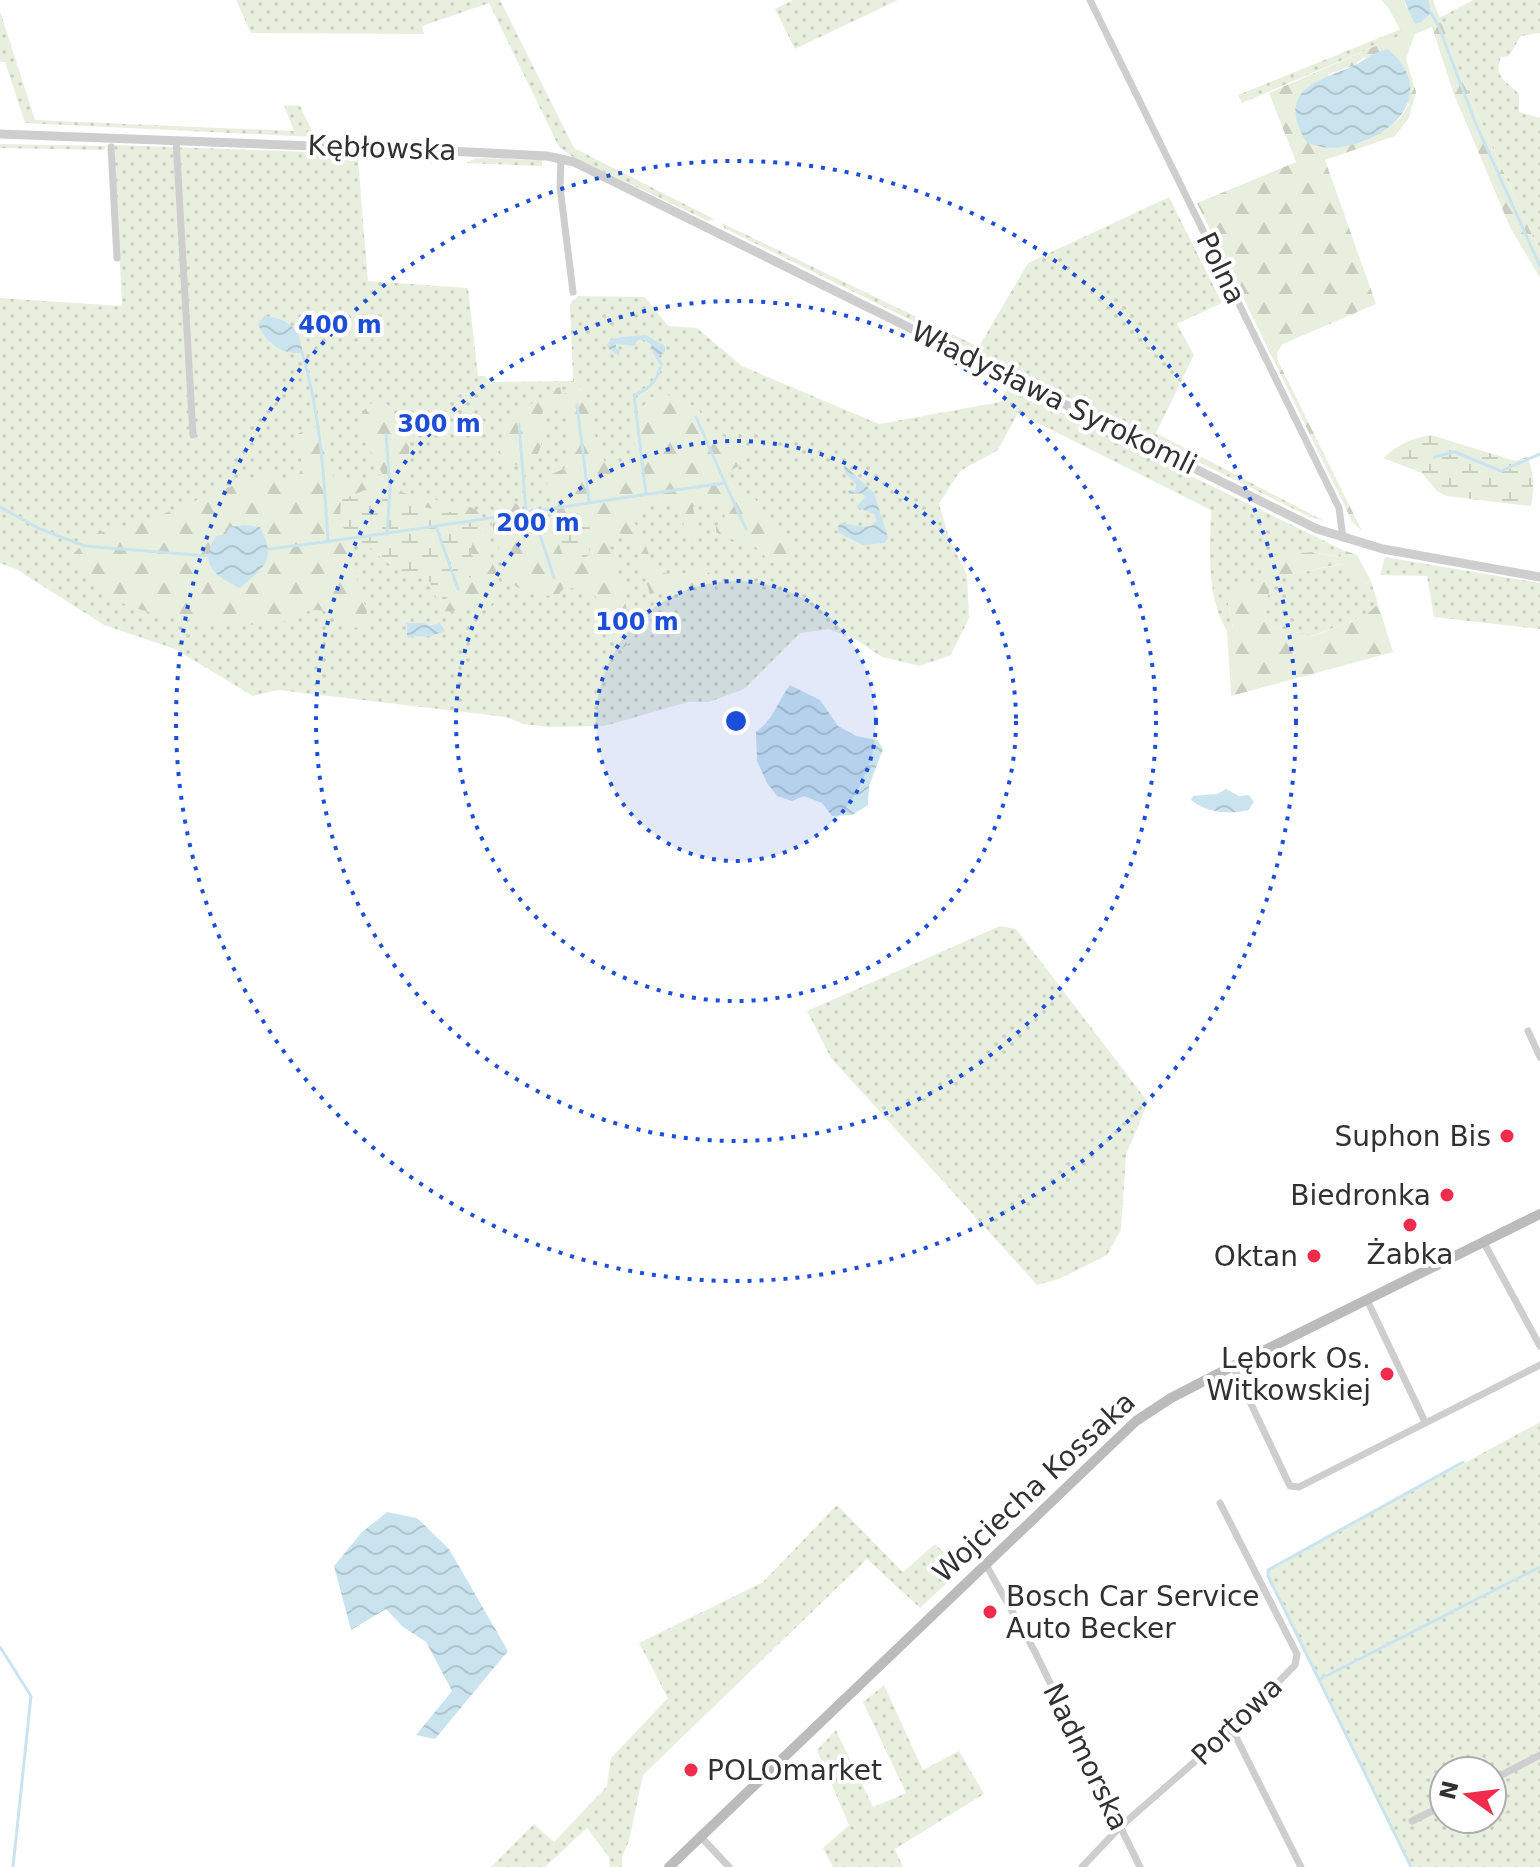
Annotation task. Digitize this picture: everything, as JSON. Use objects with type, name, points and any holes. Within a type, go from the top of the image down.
[{"type":"main road","name":"Wojciecha Kossaka","points":[[669,1867],[1136,1421],[1171,1398],[1233,1366],[1540,1214]]},
{"type":"street","name":"Polna","points":[[1090,0],[1339,508],[1343,538]]},
{"type":"street","name":"Kębłowska","points":[[0,134],[468,152],[561,159],[586,167]]},
{"type":"street","points":[[176,140],[193,435]]},
{"type":"street","points":[[111,147],[117,258]]},
{"type":"street","points":[[561,159],[560,187],[573,292]]},
{"type":"street","name":"Władysława Syrokomli","points":[[586,167],[1300,521],[1383,549],[1540,577]]},
{"type":"street","points":[[1528,1031],[1540,1057]]},
{"type":"street","points":[[1483,1241],[1540,1346]]},
{"type":"street","points":[[1367,1300],[1425,1422]]},
{"type":"street","points":[[1233,1366],[1290,1486],[1299,1487],[1540,1365]]},
{"type":"street","name":"Portowa","points":[[1082,1867],[1120,1827],[1232,1729],[1295,1665],[1297,1654],[1220,1503]]},
{"type":"street","name":"Nadmorska","points":[[985,1563],[1035,1652],[1140,1867]]},
{"type":"street","points":[[1232,1729],[1301,1867]]},
{"type":"street","points":[[1508,1772],[1540,1755]]},
{"type":"street","points":[[1412,1821],[1428,1813]]},
{"type":"street","points":[[700,1836],[729,1867]]},
{"type":"green space","points":[[236,0],[500,0],[574,148],[714,219],[708,221],[573,157],[559,147],[489,3],[422,26],[424,34],[251,33]]},
{"type":"green space","points":[[793,0],[898,0],[795,49],[775,9]]},
{"type":"green space","points":[[1381,0],[1404,0],[1406,7],[1422,22],[1431,13],[1429,0],[1433,0],[1469,96],[1540,253],[1540,278],[1510,227],[1453,92],[1432,27],[1415,34],[1406,59],[1416,92],[1409,118],[1395,136],[1325,160],[1376,304],[1283,344],[1277,352],[1278,361],[1362,531],[1353,523],[1197,203],[1296,162],[1269,93],[1403,34]],"holes":[[[1364,57],[1409,104],[1391,125],[1350,144],[1328,74],[1353,66]]]},
{"type":"green space","points":[[1473,0],[1540,0],[1540,33],[1521,36],[1509,56],[1501,57],[1499,69],[1502,78],[1519,94],[1519,112],[1540,118],[1540,253],[1469,96],[1439,18]]},
{"type":"green space","points":[[0,11],[35,120],[294,131],[284,105],[300,106],[315,137],[25,123],[5,62],[0,62]]},
{"type":"green space","points":[[1401,29],[1404,34],[1242,103],[1238,95]]},
{"type":"green space","points":[[0,144],[106,146],[104,150],[0,148]]},
{"type":"green space","points":[[114,145],[429,156],[432,164],[427,161],[358,159],[368,281],[468,288],[478,376],[485,376],[490,382],[573,381],[570,304],[578,296],[645,297],[668,326],[697,328],[742,366],[879,424],[1000,402],[1009,387],[1343,550],[1341,557],[1311,552],[1267,557],[1257,585],[1228,602],[1233,627],[1227,631],[1212,588],[1211,510],[1018,413],[998,450],[960,471],[939,504],[949,538],[967,575],[969,618],[951,655],[920,666],[882,657],[855,639],[829,629],[800,633],[744,689],[709,702],[688,702],[604,726],[548,727],[523,724],[506,717],[278,690],[253,696],[175,649],[104,625],[16,569],[0,563],[0,298],[122,306]]},
{"type":"green space","points":[[476,158],[542,160],[542,166],[466,163]]},
{"type":"green space","points":[[1169,197],[1222,303],[1177,324],[1194,355],[1156,433],[1324,521],[1312,518],[724,228],[722,223],[981,348],[981,343],[1028,263]]},
{"type":"green space","points":[[584,386],[594,432],[605,463],[631,465],[635,449],[633,423],[649,398],[666,394],[698,408],[710,431],[743,444],[748,455],[742,464],[730,471],[729,481],[735,488],[754,497],[767,519],[785,529],[791,546],[782,562],[769,563],[757,548],[716,532],[716,527],[724,524],[725,512],[720,503],[699,503],[693,507],[699,539],[696,543],[688,542],[683,511],[663,502],[640,504],[633,521],[656,571],[675,576],[704,568],[715,579],[715,590],[650,594],[633,539],[620,533],[609,547],[621,582],[628,617],[630,642],[622,649],[604,607],[590,593],[564,588],[558,595],[537,595],[508,581],[491,521],[496,507],[509,503],[520,504],[527,520],[538,529],[557,515],[557,502],[544,489],[552,474],[565,468],[568,426],[562,411],[557,404],[543,407],[541,446],[534,463],[523,466],[509,464],[500,453],[503,433],[510,416],[520,407],[538,401],[556,388],[560,387],[562,396],[574,387]]},
{"type":"green space","points":[[379,398],[389,406],[395,419],[404,424],[407,433],[409,456],[400,487],[402,492],[464,505],[473,508],[482,517],[487,548],[500,588],[499,594],[487,608],[444,611],[430,582],[397,569],[371,548],[358,544],[348,548],[367,612],[366,626],[358,628],[317,610],[279,623],[255,625],[210,623],[161,615],[119,602],[74,564],[74,553],[92,535],[151,519],[273,471],[288,481],[296,480],[301,470],[301,457],[290,446],[299,433],[318,425],[327,428],[335,479],[359,481],[382,474],[359,426],[366,408]]},
{"type":"green space","points":[[1431,435],[1516,461],[1527,457],[1533,481],[1531,506],[1446,496],[1437,491],[1422,473],[1383,458],[1405,443]]},
{"type":"green space","points":[[365,490],[380,492],[390,501],[472,516],[478,527],[470,551],[477,564],[474,576],[452,582],[444,605],[438,602],[430,582],[397,569],[345,532],[340,517],[341,500]]},
{"type":"green space","points":[[581,511],[589,526],[590,549],[589,555],[576,563],[566,560],[557,529],[563,518]]},
{"type":"green space","points":[[1343,550],[1357,555],[1371,581],[1365,583],[1340,564],[1288,575],[1271,583],[1264,613],[1270,626],[1313,636],[1366,615],[1378,604],[1393,652],[1231,696],[1227,631],[1233,627],[1228,602],[1232,583],[1247,581],[1257,584],[1267,556],[1311,552],[1340,557]]},
{"type":"green space","points":[[1385,557],[1540,583],[1540,629],[1434,617],[1427,576],[1380,575]]},
{"type":"green space","points":[[1341,564],[1365,583],[1371,581],[1378,604],[1367,615],[1312,636],[1270,626],[1264,613],[1270,583],[1288,575]]},
{"type":"green space","points":[[1000,926],[1016,929],[1148,1102],[1126,1155],[1121,1230],[1107,1255],[1059,1279],[1037,1285],[831,1058],[807,1011]]},
{"type":"green space","points":[[1540,1422],[1540,1867],[1411,1867],[1268,1576],[1268,1570]]},
{"type":"green space","points":[[837,1505],[903,1572],[935,1544],[962,1569],[920,1608],[867,1559],[643,1775],[622,1867],[610,1867],[609,1857],[587,1828],[545,1867],[491,1867],[534,1824],[554,1842],[607,1786],[611,1758],[668,1698],[639,1643],[763,1582]]},
{"type":"green space","points":[[884,1685],[923,1770],[959,1751],[984,1794],[895,1849],[903,1867],[833,1867],[823,1848],[849,1825],[817,1750],[836,1730],[873,1807],[906,1793],[863,1702]]},
{"type":"water","points":[[1404,0],[1429,0],[1431,13],[1415,24]]},
{"type":"water","points":[[1388,49],[1404,67],[1410,84],[1409,101],[1401,115],[1388,128],[1351,145],[1331,148],[1307,143],[1296,113],[1302,93],[1321,79]]},
{"type":"water","points":[[264,316],[280,319],[291,326],[299,337],[302,352],[281,350],[270,342],[258,324]]},
{"type":"water","points":[[646,335],[665,346],[665,352],[658,356],[662,368],[651,344],[644,340],[638,340],[634,346],[616,344],[619,356],[608,348],[607,344],[612,339]]},
{"type":"water","points":[[844,465],[874,493],[888,537],[885,543],[863,545],[837,532],[839,523],[864,527],[877,522],[874,514],[856,507],[865,497],[861,493],[849,494],[848,491],[855,490],[856,484],[845,473]]},
{"type":"water","points":[[230,527],[260,527],[268,555],[262,568],[240,588],[217,574],[209,562],[209,555],[216,536],[226,534]]},
{"type":"water","points":[[407,623],[430,626],[440,623],[445,631],[431,636],[407,637]]},
{"type":"water","points":[[790,685],[820,700],[838,726],[856,736],[877,740],[883,749],[869,786],[868,805],[852,815],[832,816],[822,803],[804,796],[792,801],[777,796],[767,783],[757,761],[756,732],[771,716]]},
{"type":"water","points":[[1226,789],[1239,796],[1249,795],[1254,802],[1248,810],[1226,812],[1204,808],[1191,800],[1193,796],[1217,794]]},
{"type":"water","points":[[387,1512],[417,1518],[449,1549],[508,1651],[435,1739],[416,1735],[452,1691],[426,1642],[403,1627],[386,1609],[351,1630],[334,1566],[362,1532]]},
{"type":"waterway","points":[[1431,13],[1475,122],[1540,266]]},
{"type":"waterway","points":[[302,352],[318,423],[328,542]]},
{"type":"waterway","points":[[646,494],[634,395],[651,385],[660,368]]},
{"type":"waterway","points":[[577,405],[589,501]]},
{"type":"waterway","points":[[268,549],[725,483],[696,417]]},
{"type":"waterway","points":[[519,424],[526,511]]},
{"type":"waterway","points":[[386,434],[390,489],[387,534]]},
{"type":"waterway","points":[[1434,457],[1455,452],[1501,471],[1540,454]]},
{"type":"waterway","points":[[725,483],[746,529]]},
{"type":"waterway","points":[[0,507],[40,529],[85,546],[208,556]]},
{"type":"waterway","points":[[532,510],[554,578]]},
{"type":"waterway","points":[[436,526],[458,589]]},
{"type":"waterway","points":[[1411,1867],[1268,1576],[1268,1570],[1463,1462]]},
{"type":"waterway","points":[[1320,1679],[1540,1567]]},
{"type":"waterway","points":[[0,1647],[31,1696],[13,1867]]},
{"type":"place","name":"Suphon Bis","points":[[1507,1136]]},
{"type":"place","name":"Biedronka","points":[[1447,1195]]},
{"type":"place","name":"Żabka","points":[[1410,1225]]},
{"type":"place","name":"Oktan","points":[[1314,1256]]},
{"type":"place","name":"Lębork Os. Witkowskiej","points":[[1387,1374]]},
{"type":"place","name":"Bosch Car Service Auto Becker","points":[[990,1612]]},
{"type":"place","name":"POLOmarket","points":[[691,1770]]}]
